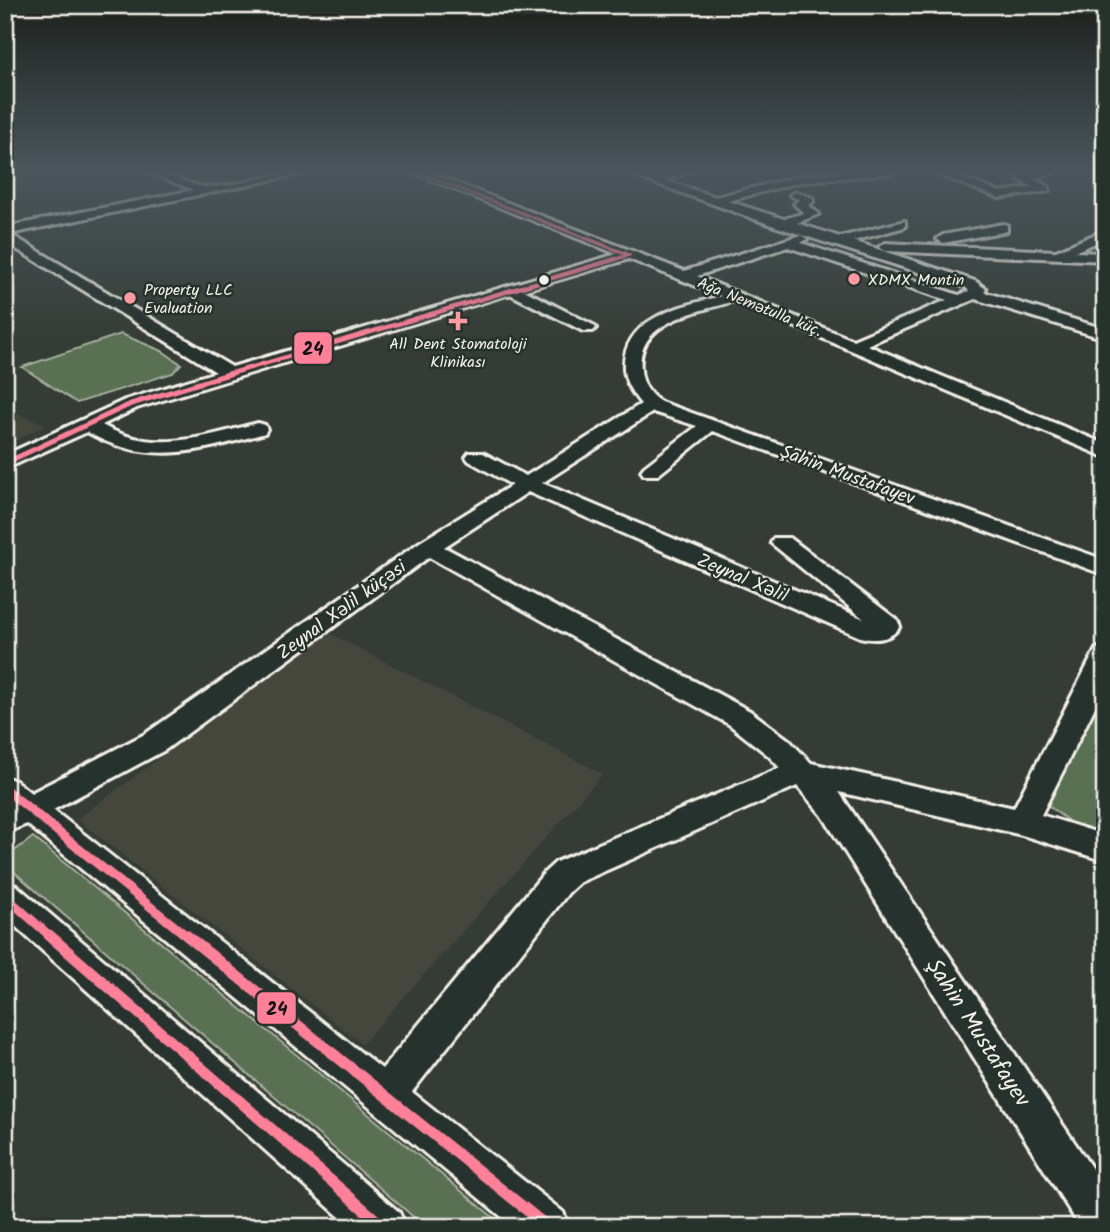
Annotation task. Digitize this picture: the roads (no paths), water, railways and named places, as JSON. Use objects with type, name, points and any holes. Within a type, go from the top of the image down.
[{"type":"street","name":"Ağa Nemətulla küç.","points":[[559,227],[684,275],[1105,451]]},
{"type":"street","points":[[793,227],[979,289],[967,297],[854,345]]},
{"type":"street","points":[[840,241],[888,227]]},
{"type":"street","points":[[909,248],[916,243],[1003,228]]},
{"type":"street","points":[[684,275],[816,234]]},
{"type":"street","points":[[1059,255],[1067,249],[1105,234]]},
{"type":"street","points":[[5,236],[229,373]]},
{"type":"street","points":[[787,243],[967,297],[1105,334]]},
{"type":"street","points":[[856,247],[1105,257]]},
{"type":"street","points":[[5,463],[131,404],[629,255]]},
{"type":"street","points":[[511,289],[588,328]]},
{"type":"street","points":[[651,405],[635,384],[631,365],[634,345],[639,336],[656,323],[734,296]]},
{"type":"street","name":"Şahin Mustafayev","points":[[651,405],[711,424],[1105,568]]},
{"type":"street","name":"Zeynal Xəlil küçəsi","points":[[13,806],[155,742],[428,547],[651,405]]},
{"type":"street","points":[[87,424],[114,439],[138,446],[192,445],[258,429]]},
{"type":"street","points":[[651,471],[711,424]]},
{"type":"street","name":"Zeynal Xəlil","points":[[477,457],[526,484],[869,631],[878,631],[888,626],[782,543]]},
{"type":"street","name":"Şahin Mustafayev","points":[[428,547],[740,718],[779,748],[833,806],[1105,1227]]},
{"type":"street","points":[[1022,822],[1105,655]]},
{"type":"street","points":[[386,1094],[557,882],[568,872],[802,772],[1022,822],[1105,848]]},
{"type":"street","points":[[13,806],[386,1094],[548,1227]]},
{"type":"street","points":[[5,897],[371,1222]]},
{"type":"place","name":"XDMX Montin","points":[[854,279]]},
{"type":"place","name":"Property LLC Evaluation","points":[[130,298]]},
{"type":"place","name":"All Dent Stomatoloji Klinikası","points":[[458,321]]}]
